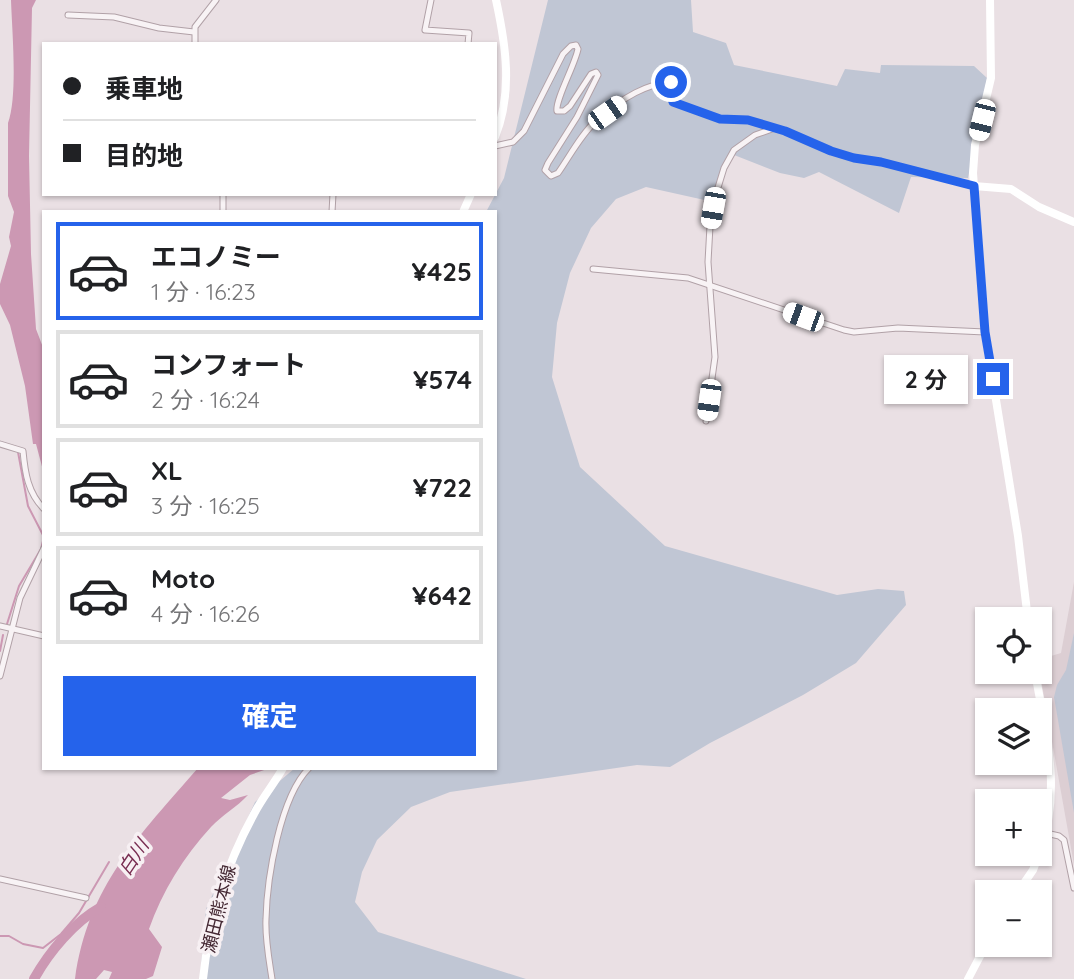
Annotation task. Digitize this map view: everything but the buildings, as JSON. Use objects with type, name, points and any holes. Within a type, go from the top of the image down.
[{"type":"street","points":[[195,42],[194,32],[216,0]]},
{"type":"street","points":[[431,0],[425,30],[469,33],[468,42]]},
{"type":"street","points":[[496,0],[504,40],[507,83],[504,108],[497,131]]},
{"type":"street","points":[[990,0],[991,78],[975,145],[973,173],[985,332],[1018,536],[1026,607]]},
{"type":"street","points":[[68,15],[114,17],[159,28],[194,32]]},
{"type":"street","points":[[497,146],[513,142],[520,136],[563,54],[576,45],[578,49],[574,66],[557,101],[557,111],[564,111],[570,106],[591,74],[596,72],[598,75],[577,117],[548,163],[545,170],[551,176],[558,173],[597,120],[628,98],[656,83],[671,82],[679,85],[679,89],[671,93],[673,102],[699,113],[720,119],[748,120],[854,158],[881,162],[974,186],[1011,188],[1039,207],[1074,222]]},
{"type":"street","points":[[497,97],[505,96]]},
{"type":"street","points":[[706,421],[715,357],[709,284],[710,226],[724,168],[734,150],[742,143],[775,128]]},
{"type":"street","points":[[593,269],[667,275],[709,284],[844,330],[898,328],[985,332]]},
{"type":"street","points":[[0,444],[23,451],[25,475],[32,496],[42,507]]},
{"type":"street","points":[[0,676],[20,598],[42,552]]},
{"type":"street","points":[[0,626],[42,636]]},
{"type":"street","points":[[1037,684],[1052,790]]},
{"type":"street","name":"瀬田熊本線","points":[[203,979],[215,913],[228,866],[254,813],[282,770]]},
{"type":"street","points":[[272,979],[265,920],[274,852],[292,794],[299,778],[307,770]]},
{"type":"street","points":[[1052,834],[1059,835],[1064,841],[1074,888]]},
{"type":"street","points":[[0,880],[86,898]]},
{"type":"street","points":[[968,979],[980,957]]},
{"type":"shaded area","points":[[548,0],[691,0],[693,32],[726,43],[734,65],[837,86],[845,69],[880,73],[881,65],[974,66],[987,78],[968,178],[911,177],[899,213],[819,172],[804,178],[780,173],[729,153],[709,201],[646,187],[616,199],[591,228],[570,273],[557,323],[552,377],[580,467],[665,546],[837,595],[878,589],[904,591],[906,605],[856,663],[670,767],[637,765],[450,792],[411,807],[377,840],[362,872],[355,902],[378,932],[526,979],[200,979],[206,909],[255,802],[293,770],[497,770],[497,210],[487,210],[497,196],[504,178]]},
{"type":"shaded area","points":[[1074,582],[1074,865],[1052,741],[1052,698],[1044,698],[1042,684],[1052,684],[1052,656],[1061,653]]},
{"type":"shaded area","points":[[1074,633],[1074,813],[1054,697],[1057,685],[1066,670]]},
{"type":"water","points":[[11,0],[36,0],[32,8],[29,156],[36,329],[42,345],[42,466],[36,444],[33,444],[25,386],[10,325],[0,304],[0,284],[11,246],[9,237],[14,212],[8,196],[8,123],[13,97]]},
{"type":"water","name":"白川","points":[[196,770],[264,770],[250,775],[221,798],[230,800],[248,795],[201,838],[167,888],[149,929],[162,947],[153,976],[146,979],[109,979],[112,972],[104,970],[96,979],[75,979],[91,916],[104,889],[119,864]]},
{"type":"waterway","points":[[18,452],[28,506],[42,533]]},
{"type":"waterway","points":[[7,624],[19,586],[42,545]]},
{"type":"waterway","points":[[0,651],[3,635]]},
{"type":"waterway","name":"白川","points":[[0,936],[9,936],[23,944],[43,948],[61,934],[79,913],[109,862]]},
{"type":"waterway","points":[[34,979],[63,939],[81,921],[101,907]]},
{"type":"route","points":[[671,82],[679,85],[679,89],[671,93],[673,102],[699,113],[720,119],[748,120],[785,131],[854,158],[881,162],[974,186],[985,332],[993,379]]}]
